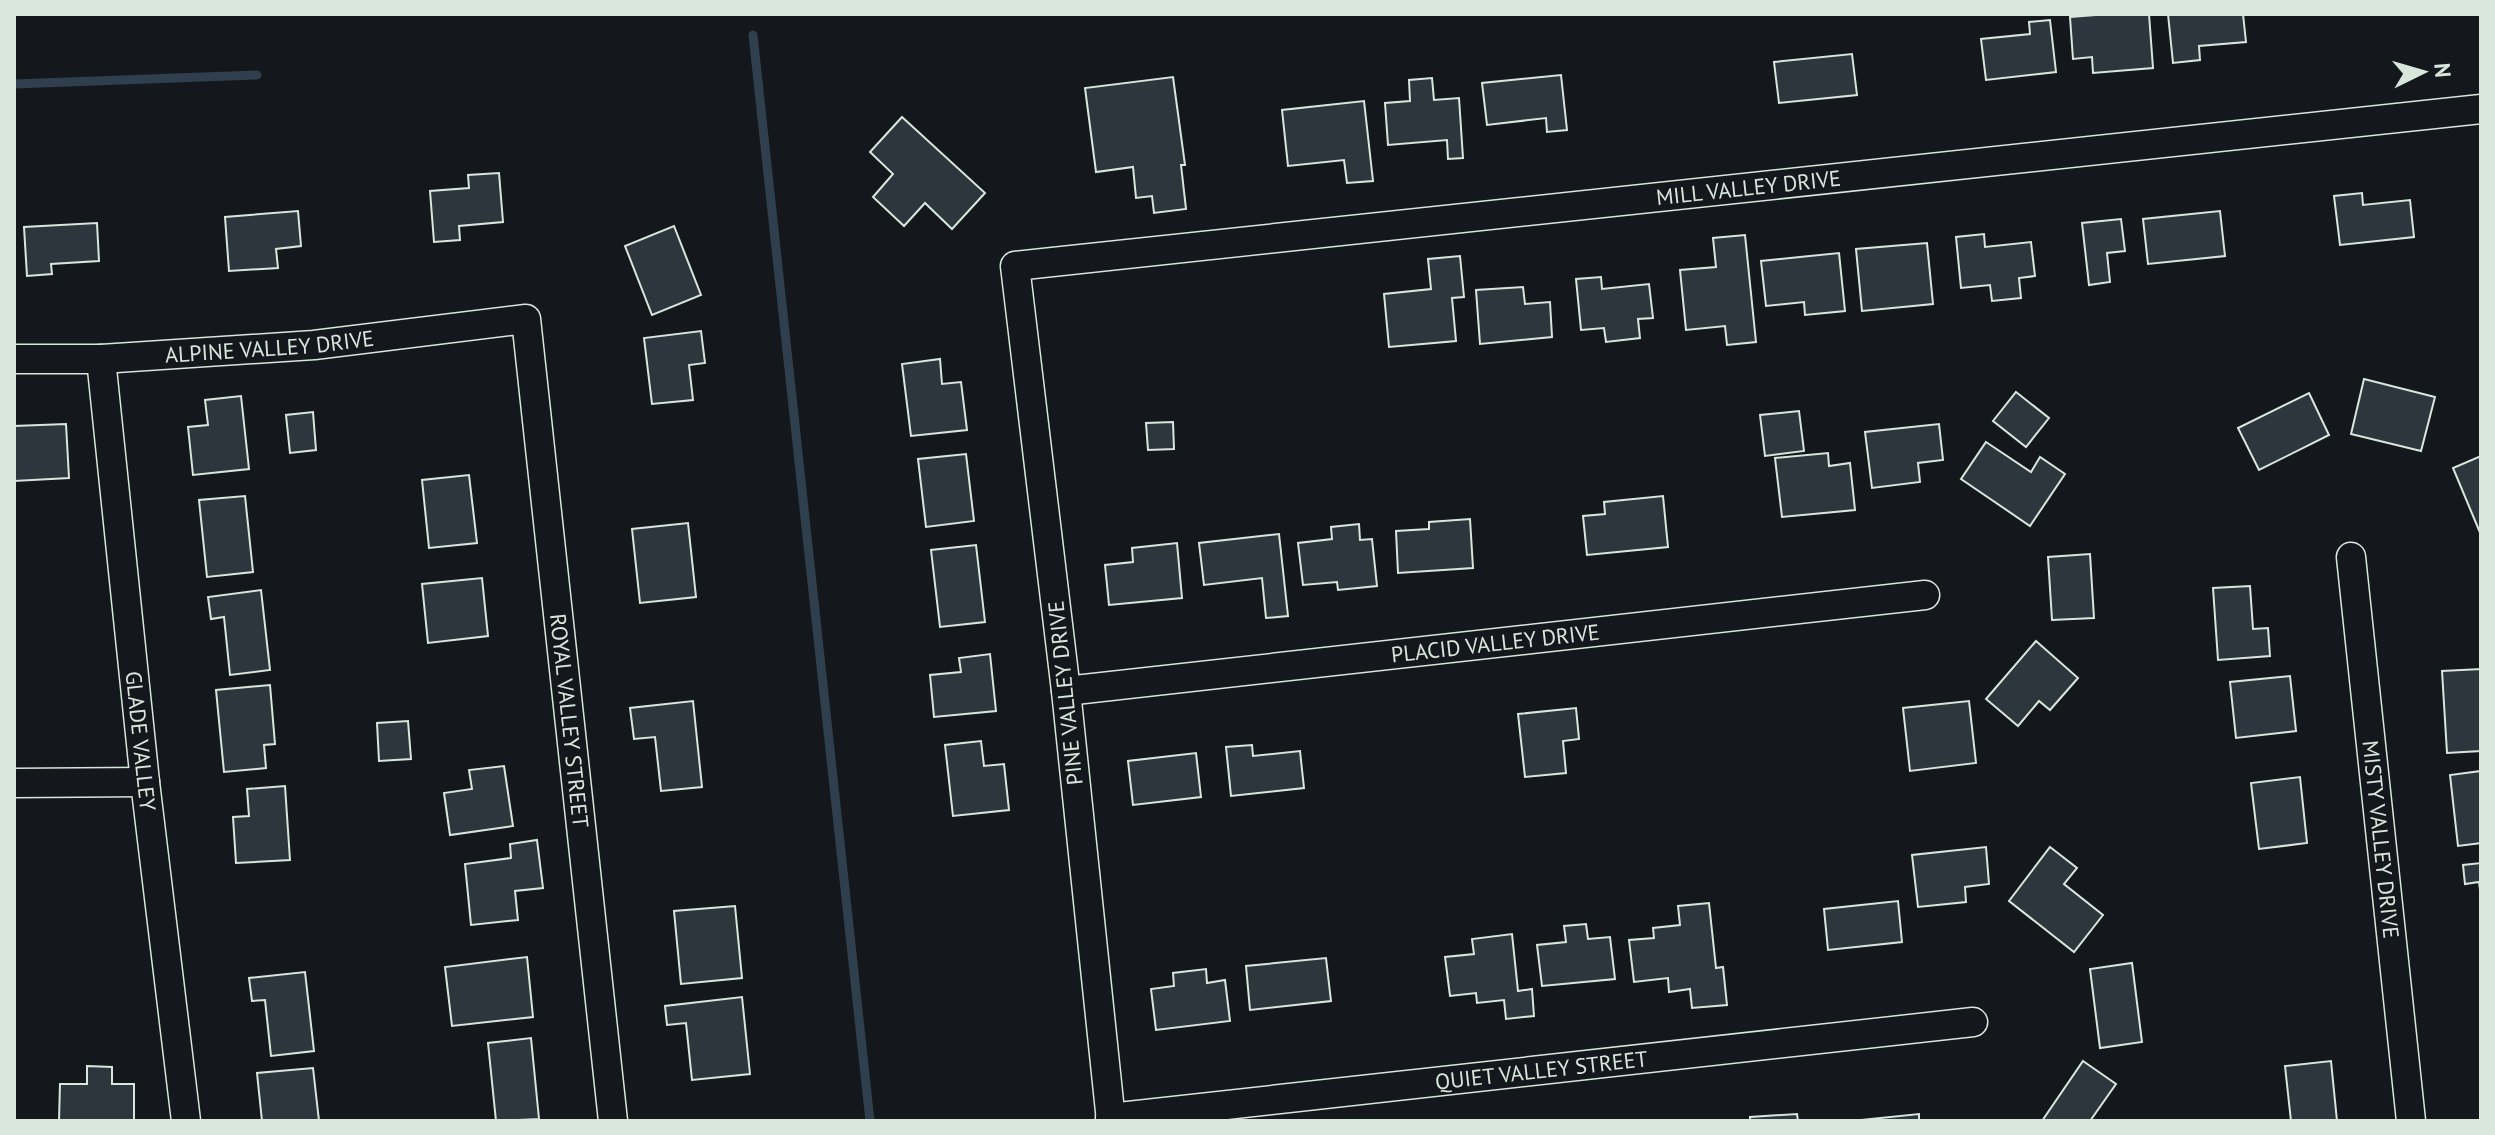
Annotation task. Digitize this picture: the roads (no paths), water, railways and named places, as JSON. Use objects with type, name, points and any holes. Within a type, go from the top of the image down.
[{"type":"street","name":"MILL VALLEY DRIVE","points":[[1015,266],[2481,109]]},
{"type":"street","name":"PINE VALLEY DRIVE","points":[[1015,266],[1066,691],[1111,1120]]},
{"type":"street","name":"ALPINE VALLEY DRIVE","points":[[14,359],[101,359],[314,345],[526,319]]},
{"type":"street","name":"ROYAL VALLEY STREET","points":[[526,319],[613,1121]]},
{"type":"street","name":"GLADE VALLEY","points":[[101,359],[145,782],[186,1121]]},
{"type":"street","name":"MISTY VALLEY DRIVE","points":[[2351,557],[2411,1121]]},
{"type":"street","name":"PLACID VALLEY DRIVE","points":[[1066,691],[1925,595]]},
{"type":"street","points":[[14,783],[145,782]]},
{"type":"street","name":"QUIET VALLEY STREET","points":[[1111,1120],[1973,1022]]},
{"type":"waterway","points":[[753,35],[870,1121]]},
{"type":"waterway","points":[[14,84],[257,75]]}]
